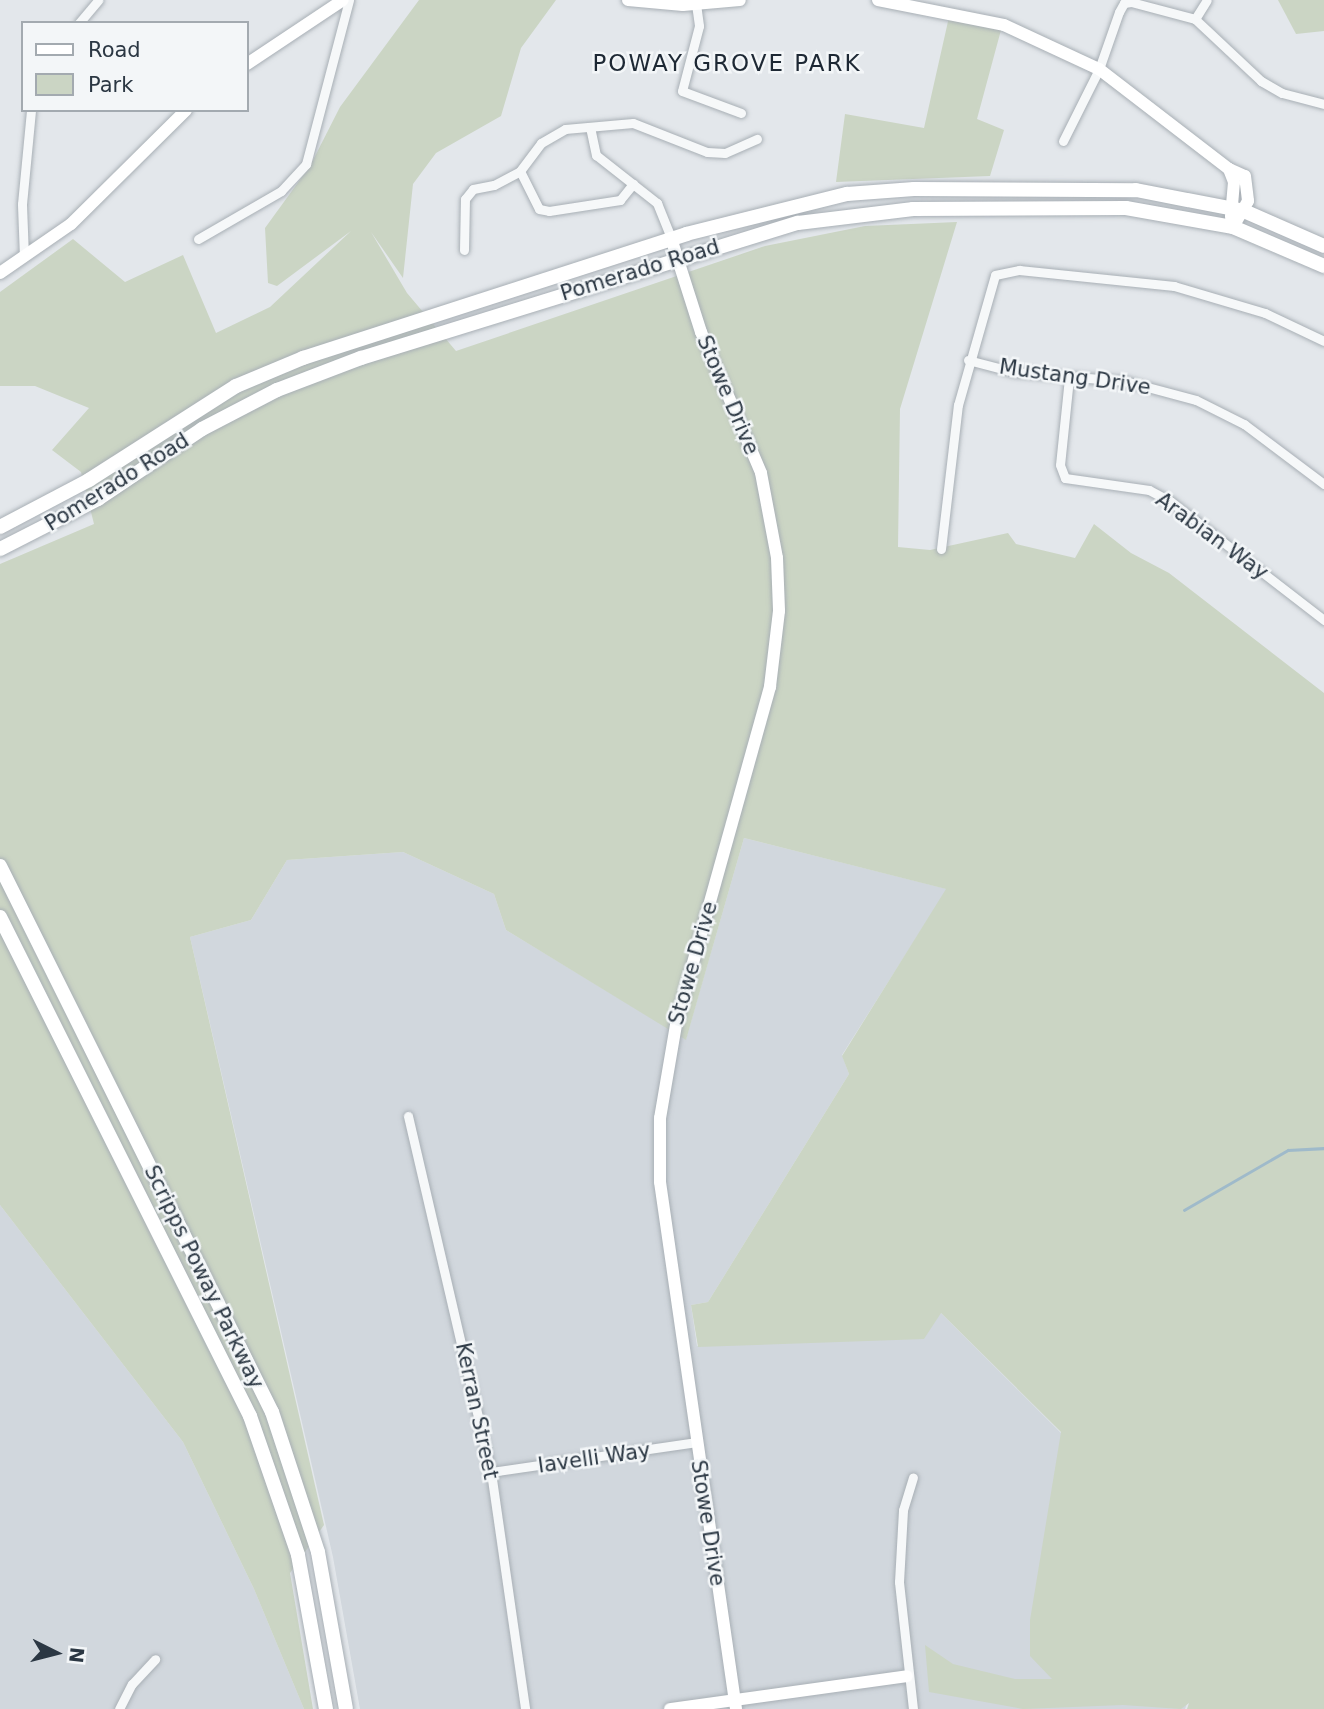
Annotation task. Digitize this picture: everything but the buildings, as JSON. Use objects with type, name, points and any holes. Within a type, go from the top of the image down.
[{"type":"main road","points":[[248,63],[342,0]]},
{"type":"main road","points":[[628,0],[646,5],[740,0]]},
{"type":"main road","points":[[878,0],[1004,25],[1099,69],[1229,169],[1245,176],[1249,183],[1244,211],[1233,227]]},
{"type":"main road","points":[[0,273],[113,186],[184,112]]},
{"type":"main road","points":[[1229,169],[1234,182],[1229,208],[1233,227]]},
{"type":"main road","name":"Pomerado Road","points":[[0,527],[89,480],[193,411],[269,371],[671,238],[847,194],[914,189],[1136,190],[1244,211],[1324,246]]},
{"type":"main road","name":"Pomerado Road","points":[[0,549],[98,499],[244,404],[361,358],[677,258],[798,223],[913,209],[1126,208],[1233,227],[1324,266]]},
{"type":"main road","name":"Stowe Drive","points":[[671,238],[701,332],[761,473],[777,558],[779,611],[770,687],[677,1019],[660,1118],[660,1182],[736,1705]]},
{"type":"main road","name":"Scripps Poway Parkway","points":[[0,866],[272,1412],[318,1552],[346,1709]]},
{"type":"main road","name":"Scripps Poway Parkway","points":[[0,917],[250,1416],[298,1555],[326,1709]]},
{"type":"main road","points":[[670,1709],[736,1705],[908,1676]]},
{"type":"street","points":[[81,21],[98,0]]},
{"type":"street","points":[[198,239],[274,197],[306,164],[349,0]]},
{"type":"street","points":[[1195,19],[1207,0]]},
{"type":"street","points":[[1063,141],[1099,69],[1119,12],[1124,3],[1131,2],[1195,19],[1261,81],[1282,93],[1324,104]]},
{"type":"street","points":[[696,4],[699,26],[682,91],[741,113]]},
{"type":"street","points":[[24,257],[22,204],[32,112]]},
{"type":"street","points":[[464,250],[465,199],[473,190],[494,185],[520,171],[551,135],[590,127],[648,126],[707,152],[725,153],[757,139]]},
{"type":"street","points":[[590,127],[596,155],[657,203],[671,238]]},
{"type":"street","points":[[520,171],[539,209],[549,211],[620,200],[633,184]]},
{"type":"street","points":[[941,549],[958,405],[968,359],[995,275],[1004,271],[1174,286],[1265,313],[1324,341]]},
{"type":"street","name":"Mustang Drive","points":[[968,359],[1014,372],[1151,386],[1196,400],[1244,424],[1324,484]]},
{"type":"street","name":"Arabian Way","points":[[1069,377],[1060,465],[1065,478],[1149,490],[1170,500],[1324,620]]},
{"type":"street","name":"Kerran Street","points":[[408,1116],[491,1472],[526,1709]]},
{"type":"street","name":"Iavelli Way","points":[[491,1472],[696,1443]]},
{"type":"street","points":[[913,1477],[903,1510],[899,1582],[913,1709]]},
{"type":"street","points":[[119,1709],[132,1684],[155,1659]]},
{"type":"shaded area","points":[[744,838],[947,889],[842,1055],[849,1074],[708,1302],[691,1305],[697,1346],[941,1313],[1103,1475],[1188,1701],[1185,1709],[360,1709],[333,1557],[190,937],[251,920],[287,860],[403,852],[494,894],[506,930],[686,1039]]},
{"type":"shaded area","points":[[0,1205],[183,1442],[254,1589],[304,1709],[0,1709]]},
{"type":"green space","points":[[419,0],[556,0],[521,48],[501,116],[436,153],[413,184],[403,278],[371,232],[407,293],[456,351],[765,246],[865,226],[957,222],[900,409],[898,547],[930,550],[1008,533],[1016,544],[1075,558],[1094,524],[1131,553],[1169,573],[1324,693],[1324,1709],[1187,1709],[1189,1703],[1181,1709],[1123,1705],[1023,1709],[929,1692],[925,1645],[953,1664],[1015,1679],[1052,1679],[1030,1656],[1030,1620],[1061,1432],[941,1313],[924,1339],[698,1347],[691,1305],[708,1302],[849,1074],[842,1056],[946,889],[744,838],[686,1040],[506,930],[494,894],[403,852],[287,860],[251,920],[190,937],[324,1525],[290,1573],[313,1709],[304,1709],[254,1589],[183,1442],[0,1205],[0,564],[94,524],[81,472],[52,450],[89,408],[35,386],[0,386],[0,292],[73,239],[125,282],[183,255],[216,333],[270,307],[351,231],[277,286],[268,283],[265,228],[310,166],[340,107]]},
{"type":"green space","points":[[1278,0],[1324,0],[1324,31],[1296,34]]},
{"type":"green space","points":[[949,17],[1001,30],[977,119],[1004,130],[990,176],[836,182],[845,114],[924,128]]},
{"type":"waterway","points":[[1184,1210],[1288,1150],[1324,1148]]},
{"type":"district","name":"POWAY GROVE PARK","points":[[727,63]]}]
